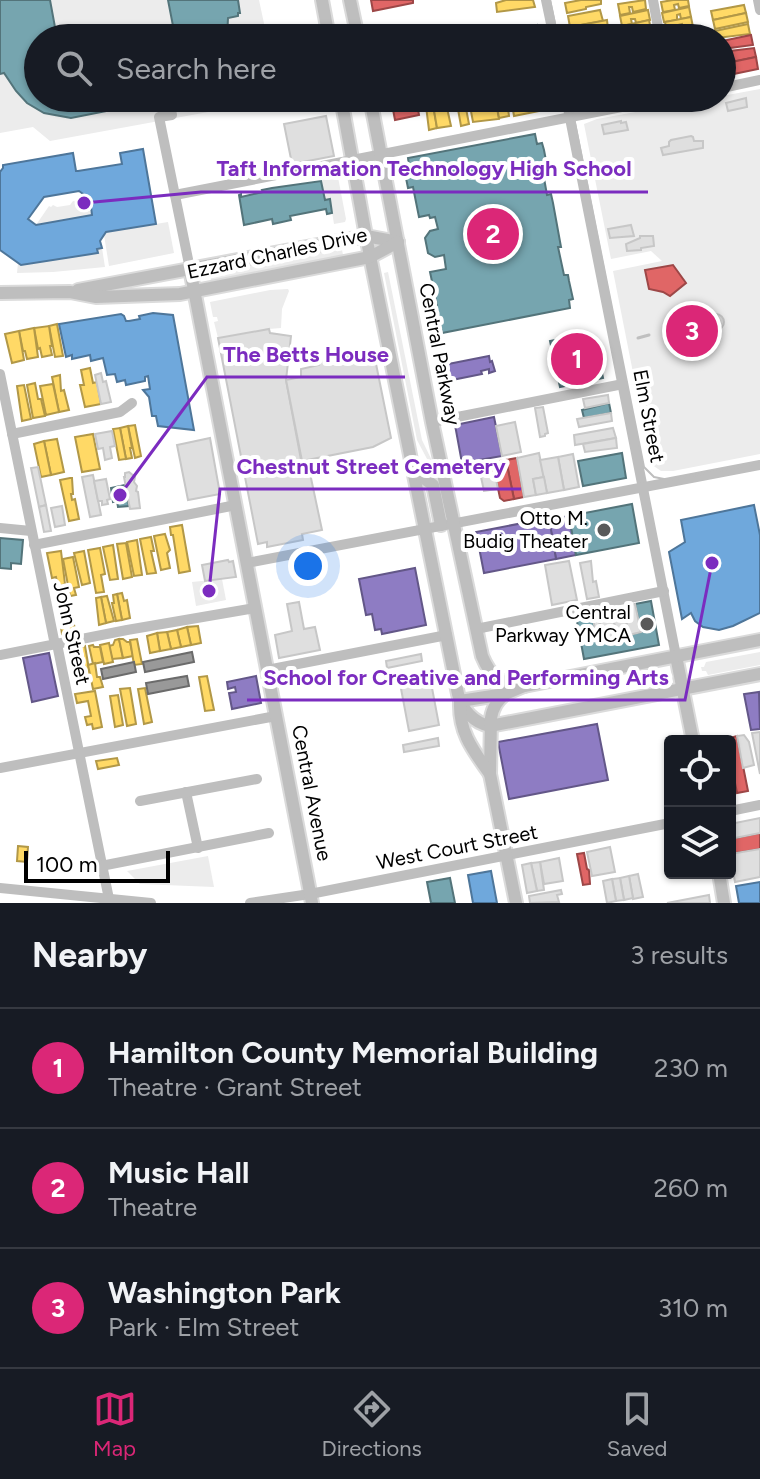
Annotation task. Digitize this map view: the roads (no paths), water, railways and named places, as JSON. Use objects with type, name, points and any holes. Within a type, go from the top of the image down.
[{"type":"main road","points":[[322,0],[326,24]]},
{"type":"main road","points":[[350,0],[355,24]]},
{"type":"main road","points":[[344,112],[460,701],[459,718],[473,749],[490,774]]},
{"type":"main road","name":"Central Parkway","points":[[373,112],[432,422],[448,524],[482,656],[492,675],[508,685],[524,686]]},
{"type":"main road","name":"Ezzard Charles Drive","points":[[0,293],[70,292],[366,236],[398,242]]},
{"type":"main road","name":"Ezzard Charles Drive","points":[[70,292],[96,297],[180,294],[370,257],[398,242]]},
{"type":"main road","name":"Central Avenue","points":[[190,269],[311,899]]},
{"type":"main road","points":[[414,471],[433,485],[448,524]]},
{"type":"main road","points":[[460,701],[760,640]]},
{"type":"main road","name":"Elm Street","points":[[676,656],[692,735]]},
{"type":"main road","points":[[460,701],[474,720],[490,726],[760,674]]},
{"type":"main road","points":[[505,694],[492,709],[490,774],[516,903]]},
{"type":"main road","points":[[720,879],[724,903]]},
{"type":"street","points":[[546,0],[551,24]]},
{"type":"street","points":[[653,0],[657,24]]},
{"type":"street","points":[[758,0],[760,10]]},
{"type":"street","points":[[736,85],[760,80]]},
{"type":"street","name":"Central Avenue","points":[[171,112],[172,115],[159,117],[190,269]]},
{"type":"street","name":"Elm Street","points":[[568,112],[676,656]]},
{"type":"street","points":[[175,195],[595,112]]},
{"type":"street","name":"John Street","points":[[0,374],[109,899]]},
{"type":"street","points":[[432,422],[623,384]]},
{"type":"street","points":[[12,434],[120,412],[132,403]]},
{"type":"street","points":[[247,563],[760,465]]},
{"type":"street","points":[[34,545],[236,505]]},
{"type":"street","points":[[0,528],[31,531]]},
{"type":"street","points":[[476,629],[664,591]]},
{"type":"street","points":[[0,655],[255,608]]},
{"type":"street","points":[[267,670],[447,635]]},
{"type":"street","points":[[0,768],[276,716]]},
{"type":"street","points":[[140,801],[257,779]]},
{"type":"street","points":[[186,792],[198,848]]},
{"type":"street","points":[[736,810],[760,805]]},
{"type":"street","name":"West Court Street","points":[[250,903],[311,899],[664,824]]},
{"type":"street","points":[[101,866],[269,833]]},
{"type":"street","points":[[0,888],[35,897],[151,903]]},
{"type":"waterway","points":[[638,338],[649,335]]},
{"type":"tram line","points":[[550,0],[555,24]]},
{"type":"tram line","points":[[573,112],[644,467],[654,477],[669,480],[760,463]]},
{"type":"place","name":"Taft Information Technology High School","points":[[84,203]]},
{"type":"place","name":"Music Hall","points":[[493,234]]},
{"type":"place","name":"Washington Park","points":[[692,331]]},
{"type":"place","name":"Hamilton County Memorial Building","points":[[577,359]]},
{"type":"place","name":"The Betts House","points":[[120,495]]},
{"type":"place","name":"Otto M. Budig Theater","points":[[604,530]]},
{"type":"place","name":"School for Creative and Performing Arts","points":[[712,563]]},
{"type":"place","name":"Chestnut Street Cemetery","points":[[209,591]]},
{"type":"place","name":"Central Parkway YMCA","points":[[647,624]]}]
